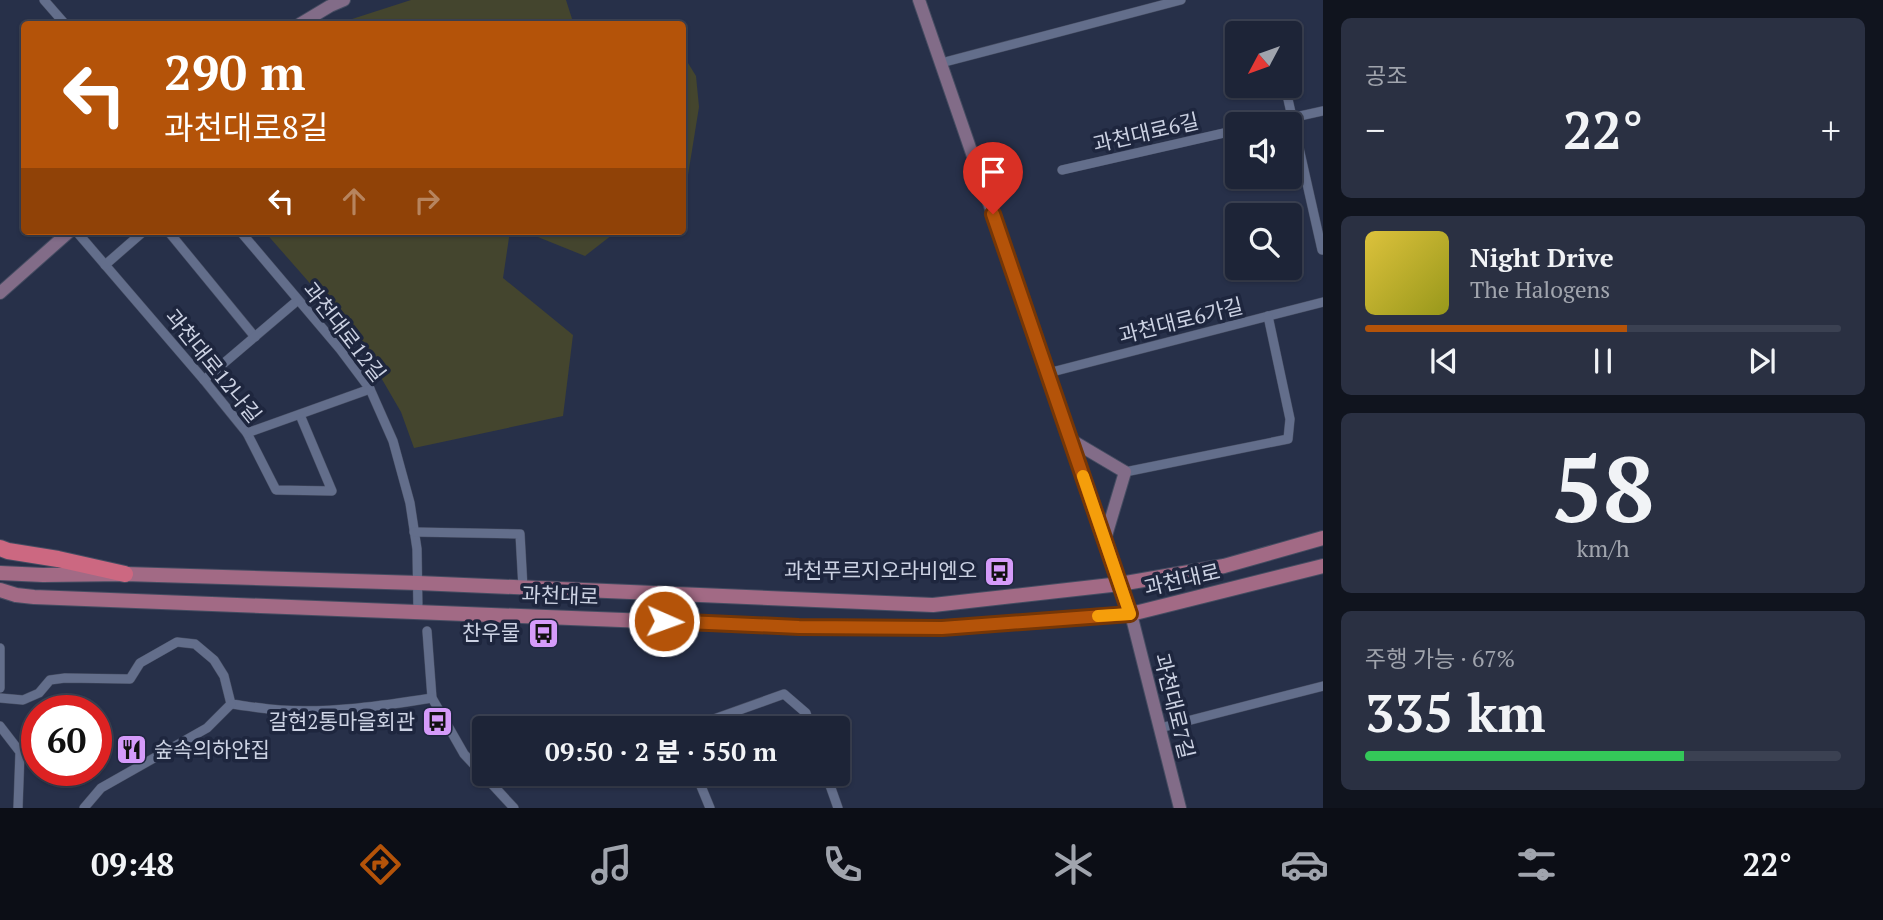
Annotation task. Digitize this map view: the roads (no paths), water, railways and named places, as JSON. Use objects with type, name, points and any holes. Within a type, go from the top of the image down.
[{"type":"highway","points":[[0,548],[125,574]]},
{"type":"main road","name":"과천대로","points":[[0,573],[418,583],[933,606],[1120,584],[1223,566],[1323,538]]},
{"type":"main road","name":"과천대로","points":[[0,590],[34,597],[799,627],[942,628],[1130,614],[1323,566]]},
{"type":"main road","points":[[34,597],[30,591],[33,580],[43,575]]},
{"type":"street","points":[[44,0],[62,21]]},
{"type":"street","points":[[305,21],[344,0]]},
{"type":"street","name":"과천대로7길","points":[[919,0],[1130,614],[1180,808]]},
{"type":"street","points":[[941,63],[1181,0]]},
{"type":"street","points":[[1302,116],[1323,111]]},
{"type":"street","name":"과천대로6길","points":[[1062,170],[1225,133]]},
{"type":"street","points":[[1302,164],[1321,250]]},
{"type":"street","points":[[0,293],[68,235]]},
{"type":"street","name":"과천대로12나길","points":[[77,235],[247,433],[276,490],[332,491],[300,415]]},
{"type":"street","points":[[105,265],[139,235]]},
{"type":"street","points":[[171,235],[255,337]]},
{"type":"street","name":"과천대로12길","points":[[243,235],[340,349],[370,389],[393,441],[410,503],[417,549],[418,612]]},
{"type":"street","points":[[204,380],[298,300]]},
{"type":"street","name":"과천대로6가길","points":[[1048,373],[1323,302]]},
{"type":"street","points":[[1071,440],[1125,472],[1288,439],[1290,419],[1268,316]]},
{"type":"street","points":[[247,433],[370,389]]},
{"type":"street","points":[[1105,539],[1125,472]]},
{"type":"street","points":[[414,533],[520,534],[523,588]]},
{"type":"street","points":[[427,631],[432,698],[464,754],[514,808]]},
{"type":"street","points":[[0,698],[23,700],[39,693],[50,680],[130,679],[140,663],[177,642],[195,644],[214,660],[224,676],[231,704]]},
{"type":"street","points":[[0,648],[0,688]]},
{"type":"street","points":[[1160,728],[1323,686]]},
{"type":"street","points":[[723,716],[784,694],[807,716]]},
{"type":"street","points":[[231,704],[281,710],[340,709],[432,698]]},
{"type":"street","points":[[84,808],[101,788],[207,728],[231,704]]},
{"type":"street","points":[[0,726],[20,752],[18,808]]},
{"type":"street","points":[[701,786],[710,808]]},
{"type":"street","points":[[830,786],[838,808]]},
{"type":"street","points":[[500,808],[503,796]]},
{"type":"place","name":"과천푸르지오라비엔오","points":[[1000,571]]},
{"type":"place","name":"찬우물","points":[[543,633]]},
{"type":"place","name":"갈현2통마을회관","points":[[438,722]]},
{"type":"place","name":"숲속의하얀집","points":[[131,750]]}]
